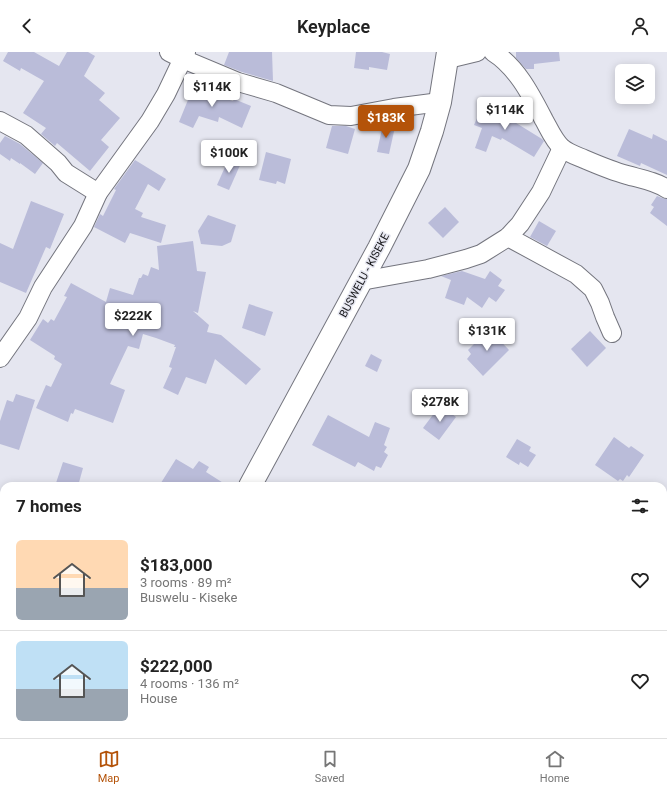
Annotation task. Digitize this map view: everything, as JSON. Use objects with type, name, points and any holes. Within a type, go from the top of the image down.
[{"type":"main road","name":"BUSWELU - KISEKE","points":[[252,482],[361,281],[419,169],[440,102],[448,55]]},
{"type":"street","points":[[448,55],[477,52]]},
{"type":"street","points":[[494,52],[503,58],[514,70],[537,106],[555,140],[562,148],[574,155],[605,168],[649,180],[667,189]]},
{"type":"street","points":[[0,358],[28,318],[43,287],[83,226],[98,193],[150,121],[166,94],[179,54],[238,82],[276,93],[329,115],[351,116],[394,108],[440,102]]},
{"type":"street","points":[[0,121],[26,135],[66,173],[98,193]]},
{"type":"street","points":[[361,281],[428,269],[481,254],[508,237],[520,224],[541,192],[562,148]]},
{"type":"street","points":[[508,237],[576,274],[593,289],[612,333]]},
{"type":"building","points":[[8,52],[34,52],[59,66],[67,52],[88,52],[95,56],[84,76],[105,93],[99,100],[120,118],[101,140],[109,147],[90,171],[57,143],[55,146],[41,134],[46,128],[23,113],[44,81],[21,68],[20,71],[3,61]]},
{"type":"building","points":[[229,52],[272,52],[273,81],[224,65]]},
{"type":"building","points":[[356,52],[382,52],[390,54],[387,70],[369,67],[369,70],[354,68]]},
{"type":"building","points":[[516,52],[559,52],[560,61],[534,64],[534,69],[526,69],[516,58]]},
{"type":"building","points":[[194,81],[209,88],[207,93],[233,101],[234,99],[251,106],[242,128],[219,117],[218,122],[199,116],[193,128],[179,122]]},
{"type":"building","points":[[490,104],[510,113],[508,118],[544,141],[534,157],[502,138],[501,140],[492,136],[486,152],[475,148],[482,128],[474,125],[481,109],[486,112]]},
{"type":"building","points":[[383,124],[395,127],[389,154],[377,152]]},
{"type":"building","points":[[332,126],[346,126],[355,129],[348,154],[326,148]]},
{"type":"building","points":[[629,129],[652,139],[653,134],[667,141],[667,175],[641,163],[640,166],[617,156]]},
{"type":"building","points":[[5,136],[20,144],[43,163],[35,174],[20,163],[11,158],[10,161],[0,154],[0,143]]},
{"type":"building","points":[[266,152],[291,159],[285,184],[277,181],[276,184],[259,180]]},
{"type":"building","points":[[229,158],[241,163],[229,190],[217,185]]},
{"type":"building","points":[[135,160],[166,179],[159,191],[148,184],[135,209],[143,213],[141,217],[166,225],[161,243],[130,233],[125,243],[94,227],[100,214],[103,216],[116,190],[114,189]]},
{"type":"building","points":[[657,196],[667,199],[667,226],[650,213],[654,207],[651,205]]},
{"type":"building","points":[[31,201],[64,214],[50,249],[46,247],[26,293],[0,282],[0,243],[13,249]]},
{"type":"building","points":[[445,207],[459,222],[443,238],[428,223]]},
{"type":"building","points":[[208,215],[236,225],[231,242],[222,246],[201,244],[198,231]]},
{"type":"building","points":[[539,221],[556,231],[547,246],[530,237]]},
{"type":"building","points":[[193,241],[197,271],[206,272],[198,313],[193,311],[209,325],[207,332],[221,335],[261,369],[246,385],[215,359],[206,384],[186,377],[178,395],[163,388],[172,368],[169,367],[176,347],[174,347],[175,345],[143,334],[139,349],[128,346],[110,384],[125,390],[113,423],[75,409],[73,414],[71,413],[68,422],[36,408],[46,385],[51,387],[62,364],[54,359],[55,356],[30,340],[43,319],[48,323],[51,319],[54,321],[67,297],[64,296],[71,283],[106,302],[110,288],[133,295],[139,278],[141,278],[143,274],[148,276],[151,267],[159,270],[157,246]]},
{"type":"building","points":[[462,271],[485,279],[490,271],[502,280],[498,286],[505,290],[496,302],[489,297],[482,308],[467,297],[464,305],[445,298],[451,280],[441,276]]},
{"type":"building","points":[[249,304],[273,312],[265,336],[242,328]]},
{"type":"building","points":[[489,329],[509,350],[483,376],[467,359],[471,354],[468,350]]},
{"type":"building","points":[[590,331],[606,348],[587,367],[571,349]]},
{"type":"building","points":[[371,354],[382,360],[377,372],[365,366]]},
{"type":"building","points":[[16,394],[35,400],[19,450],[0,444],[0,421],[7,400],[13,402]]},
{"type":"building","points":[[441,406],[456,417],[439,440],[423,428]]},
{"type":"building","points":[[328,415],[369,437],[375,422],[390,428],[384,445],[387,447],[384,452],[388,455],[381,468],[376,466],[374,471],[358,462],[355,467],[312,445]]},
{"type":"building","points":[[614,437],[629,448],[631,446],[644,455],[629,477],[627,475],[623,481],[620,479],[618,481],[595,465]]},
{"type":"building","points":[[517,439],[531,447],[529,451],[536,455],[528,467],[520,462],[519,465],[506,457]]},
{"type":"building","points":[[176,459],[193,469],[199,461],[209,467],[206,472],[222,482],[162,482]]},
{"type":"building","points":[[63,462],[83,468],[79,482],[56,482]]}]
